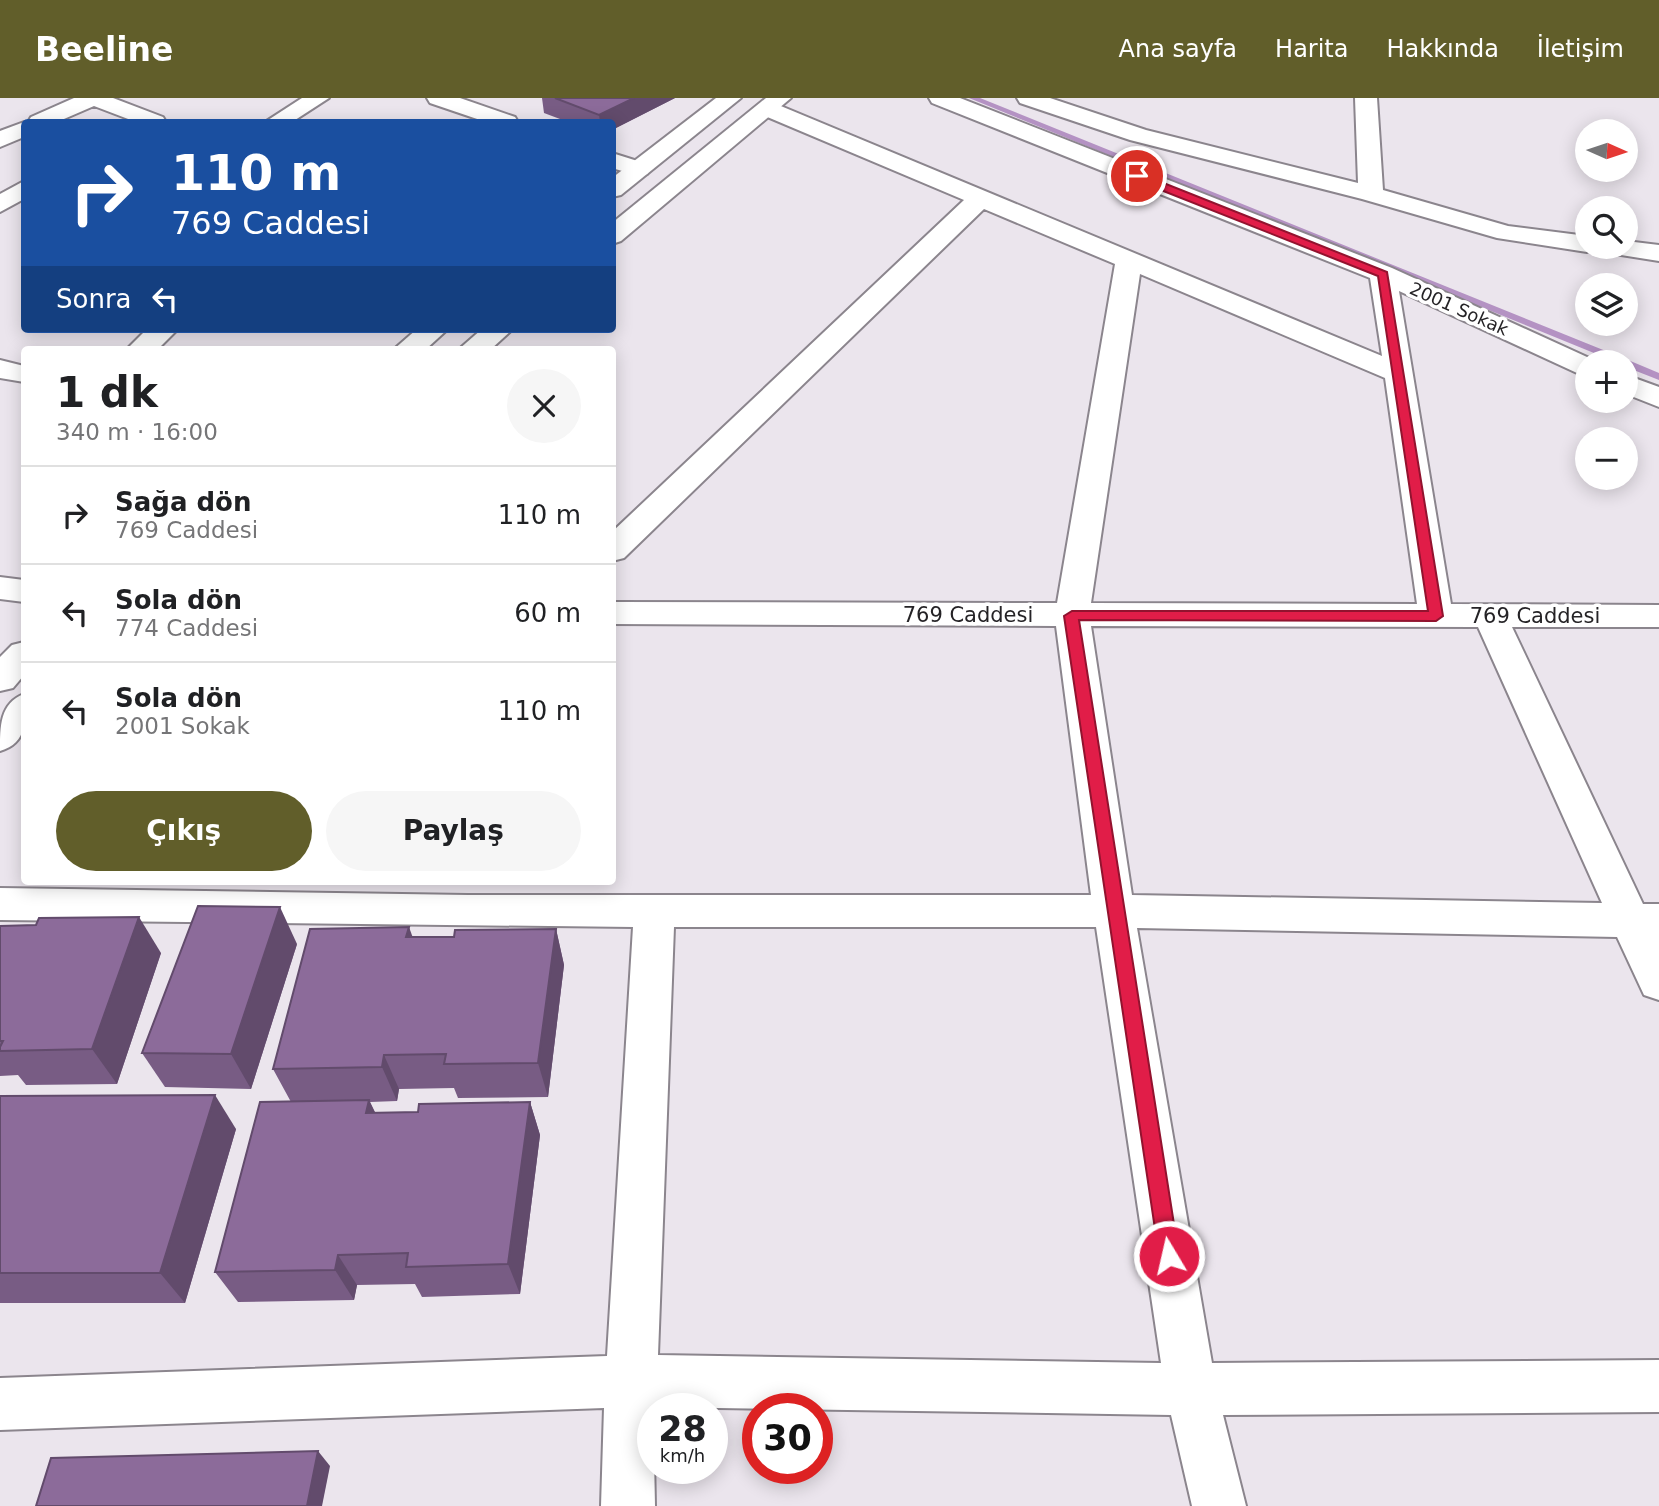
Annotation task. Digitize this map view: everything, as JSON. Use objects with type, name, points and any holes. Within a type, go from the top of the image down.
[{"type":"street","points":[[46,119],[93,98],[147,119]]},
{"type":"street","points":[[90,119],[93,98]]},
{"type":"street","points":[[281,119],[318,98]]},
{"type":"street","points":[[438,98],[498,119]]},
{"type":"street","points":[[616,187],[730,98]]},
{"type":"street","name":"2001 Sokak","points":[[940,98],[1383,274],[1575,362]]},
{"type":"street","points":[[1028,98],[1138,135],[1371,194],[1506,233],[1575,242]]},
{"type":"street","points":[[1366,98],[1371,194]]},
{"type":"street","points":[[616,233],[774,103],[982,197],[1398,373]]},
{"type":"street","points":[[0,140],[21,130]]},
{"type":"street","points":[[616,161],[639,169]]},
{"type":"street","points":[[0,205],[21,190]]},
{"type":"street","points":[[616,547],[982,197]]},
{"type":"street","points":[[1638,250],[1659,253]]},
{"type":"street","points":[[1129,259],[1072,616],[1114,911],[1191,1389],[1219,1506]]},
{"type":"street","points":[[1383,274],[1436,616]]},
{"type":"street","points":[[145,346],[159,333]]},
{"type":"street","points":[[412,346],[429,333]]},
{"type":"street","points":[[477,346],[494,333]]},
{"type":"street","points":[[0,369],[21,373]]},
{"type":"street","points":[[1638,389],[1659,398]]},
{"type":"street","points":[[0,588],[21,592]]},
{"type":"street","name":"769 Caddesi","points":[[616,613],[1659,616]]},
{"type":"street","points":[[1490,616],[1644,920],[1659,982]]},
{"type":"street","points":[[0,679],[21,657]]},
{"type":"street","points":[[0,738],[21,711]]},
{"type":"street","points":[[0,904],[654,911],[1114,911],[1644,920]]},
{"type":"street","points":[[628,1506],[631,1381],[654,911]]},
{"type":"street","points":[[0,1404],[631,1381],[1191,1389],[1659,1386]]},
{"type":"building","points":[[555,98],[634,98],[599,115]]},
{"type":"building","points":[[198,906],[280,907],[231,1054],[142,1053]]},
{"type":"building","points":[[139,917],[92,1049],[0,1051],[3,1041],[0,1041],[0,926],[36,925],[39,918]]},
{"type":"building","points":[[409,927],[406,937],[454,937],[455,930],[556,929],[538,1063],[444,1064],[446,1054],[384,1055],[382,1067],[273,1069],[310,929]]},
{"type":"building","points":[[215,1095],[160,1273],[0,1273],[0,1096]]},
{"type":"building","points":[[369,1100],[366,1113],[418,1112],[419,1104],[530,1102],[508,1264],[406,1267],[408,1253],[338,1255],[335,1270],[215,1272],[260,1102]]},
{"type":"building","points":[[318,1451],[307,1506],[36,1506],[51,1458]]},
{"type":"waterway","points":[[973,98],[1594,350]]},
{"type":"waterway","points":[[1638,368],[1659,377]]},
{"type":"route","points":[[1137,176],[1383,274],[1436,616],[1072,616],[1114,911],[1169,1256]]}]
